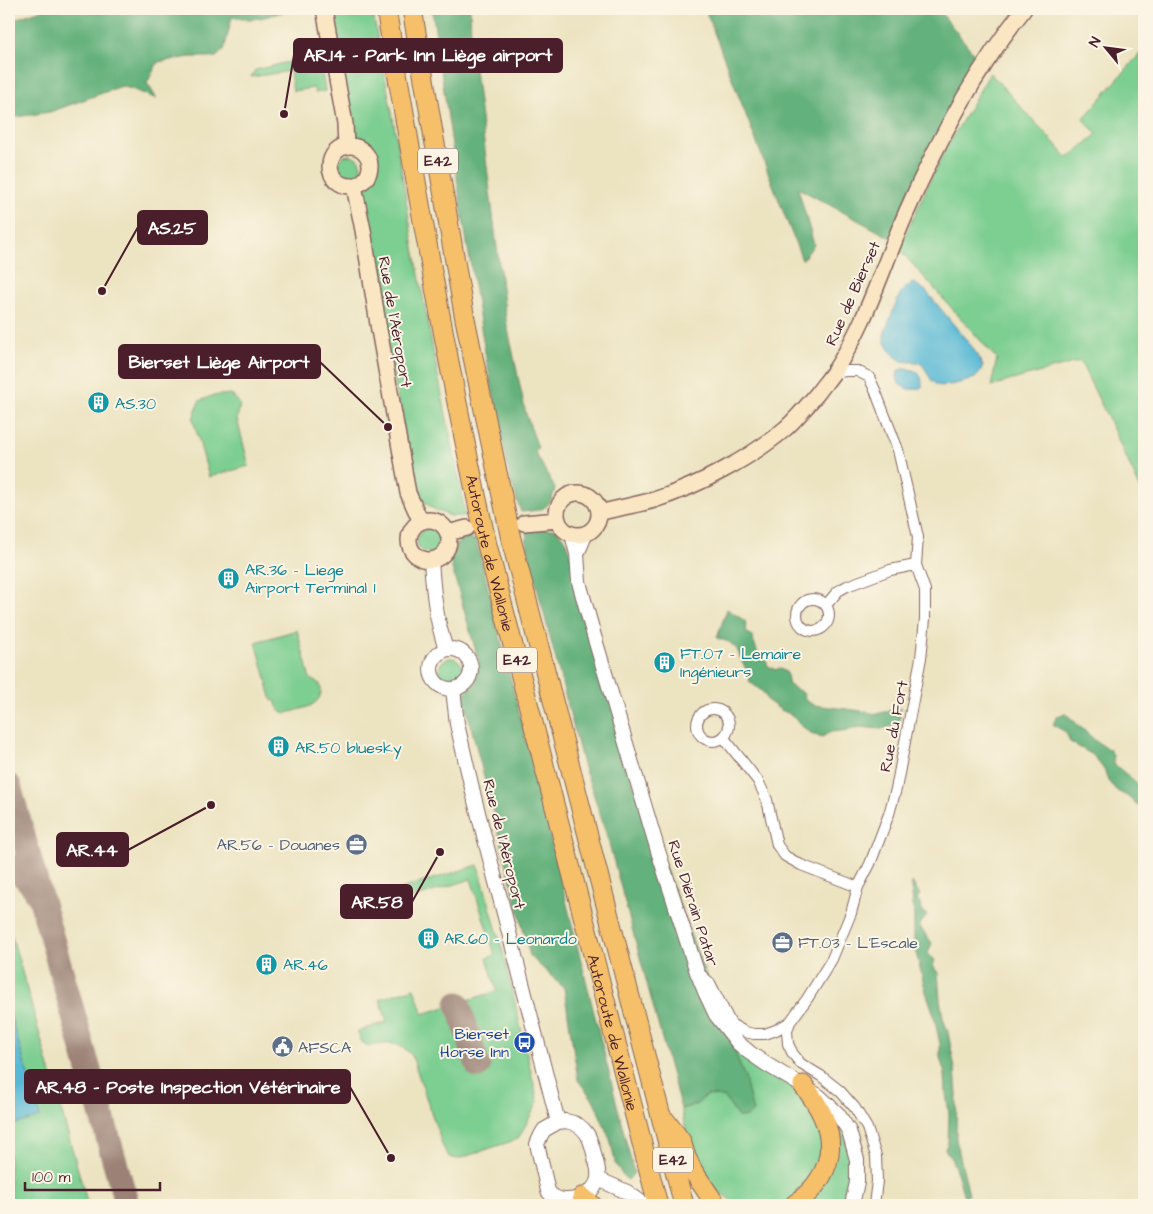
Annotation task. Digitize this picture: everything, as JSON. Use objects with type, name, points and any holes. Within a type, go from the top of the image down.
[{"type":"highway","name":"Autoroute de Wallonie","points":[[386,9],[466,449],[487,544],[650,1204]]},
{"type":"highway","name":"Autoroute de Wallonie","points":[[412,9],[464,314],[511,539],[684,1205]]},
{"type":"highway","points":[[794,1205],[815,1187],[826,1166],[829,1153],[829,1139],[825,1119],[803,1085]]},
{"type":"highway","points":[[661,1116],[681,1141],[693,1171],[716,1205]]},
{"type":"highway","points":[[705,1188],[729,1205]]},
{"type":"main road","points":[[324,9],[344,124],[346,147]]},
{"type":"main road","name":"Rue de Bierset","points":[[598,513],[654,500],[730,467],[787,427],[808,405],[833,374],[862,322],[900,226],[947,127],[979,72],[1024,9]]},
{"type":"main road","points":[[346,147],[352,147],[363,152],[369,163],[369,169],[364,180],[354,186],[342,185],[336,181],[330,171],[330,163],[333,156],[339,150],[346,147]]},
{"type":"main road","name":"Rue de l'Aéroport","points":[[354,186],[408,493],[421,522]]},
{"type":"main road","points":[[576,493],[592,498],[598,513],[596,525],[591,530],[579,534],[567,532],[561,527],[557,513],[563,500],[576,493]]},
{"type":"main road","points":[[429,520],[444,526],[448,533],[450,540],[448,548],[444,554],[431,560],[423,560],[416,556],[409,542],[410,534],[414,527],[421,522],[429,520]]},
{"type":"main road","points":[[524,522],[558,520]]},
{"type":"main road","points":[[448,533],[467,528]]},
{"type":"street","name":"Rue du Fort","points":[[790,1022],[832,959],[852,912],[858,887],[870,864],[889,814],[896,789],[921,658],[925,619],[926,590],[916,565],[918,537],[898,450],[869,377],[857,371],[833,374]]},
{"type":"street","name":"Rue Diérain Patar","points":[[579,534],[576,554],[579,582],[658,851],[697,972],[716,1014],[738,1043],[766,1064],[819,1096],[838,1114],[848,1132],[858,1171],[856,1193],[852,1205]]},
{"type":"street","points":[[431,560],[432,588],[440,634],[446,649]]},
{"type":"street","points":[[826,605],[838,591],[847,586],[890,570],[916,565]]},
{"type":"street","points":[[446,649],[460,651],[466,655],[472,669],[466,683],[460,688],[453,689],[446,689],[440,686],[432,676],[433,660],[436,655],[446,649]]},
{"type":"street","name":"Rue de l'Aéroport","points":[[453,689],[457,724],[475,801],[558,1122]]},
{"type":"street","points":[[724,738],[758,781],[766,800],[777,845],[785,856],[801,865],[858,887]]},
{"type":"street","points":[[697,972],[710,984],[731,1024],[745,1032],[765,1034],[790,1022]]},
{"type":"street","points":[[790,1022],[787,1031],[788,1044],[793,1054],[801,1064],[822,1076],[840,1091],[867,1128],[876,1156],[877,1181],[874,1205]]},
{"type":"street","points":[[566,1121],[573,1122],[586,1131],[590,1137],[598,1179],[587,1201],[566,1200],[553,1202],[548,1191],[537,1144],[544,1130],[558,1122],[566,1121]]},
{"type":"street","points":[[598,1179],[650,1204]]},
{"type":"green space","points":[[44,9],[292,9],[255,19],[232,17],[224,50],[216,57],[190,57],[158,62],[147,83],[157,99],[122,86],[50,112],[9,118],[9,21]]},
{"type":"green space","points":[[330,9],[372,9],[393,118],[412,237],[465,516],[451,516],[435,510],[423,501],[414,488],[361,201],[363,192],[370,184],[376,172],[375,159],[370,150],[356,136],[349,119]]},
{"type":"green space","points":[[432,9],[470,9],[471,38],[506,320],[526,414],[538,448],[535,452],[555,488],[551,501],[544,508],[521,512],[510,478],[486,358]]},
{"type":"green space","points":[[705,9],[891,9],[895,13],[899,9],[938,9],[979,60],[891,238],[798,188],[814,245],[802,260]]},
{"type":"green space","points":[[1144,49],[1144,492],[1142,492],[1080,361],[991,386],[997,359],[899,249],[940,159],[990,73],[1068,158],[1097,134],[1083,119]]},
{"type":"green space","points":[[314,56],[320,59],[325,91],[315,93],[314,88],[293,91],[290,71],[251,77],[255,70]]},
{"type":"green space","points":[[349,155],[358,158],[361,167],[358,176],[349,179],[340,176],[337,167],[340,158]]},
{"type":"green space","points":[[231,394],[240,404],[237,419],[249,466],[209,477],[193,419],[199,401],[212,396]]},
{"type":"green space","points":[[429,529],[438,532],[441,541],[438,550],[429,553],[420,550],[417,541],[420,532]]},
{"type":"green space","points":[[556,529],[567,542],[631,777],[745,1078],[753,1112],[747,1117],[738,1117],[724,1097],[707,1095],[697,1104],[681,1109],[607,836],[584,768],[528,552],[526,530]]},
{"type":"green space","points":[[461,536],[476,540],[634,1173],[628,1180],[623,1176],[615,1163],[611,1142],[594,1101],[578,1080],[564,988],[530,956],[463,695],[475,683],[479,662],[450,561]]},
{"type":"green space","points":[[727,609],[745,621],[747,633],[752,636],[758,654],[765,658],[768,666],[776,670],[779,668],[787,673],[789,685],[803,693],[806,701],[814,705],[876,714],[901,708],[899,724],[881,729],[859,727],[831,732],[822,737],[811,733],[799,724],[792,715],[768,701],[763,692],[750,682],[748,672],[737,649],[729,642],[717,638]]},
{"type":"green space","points":[[297,630],[310,679],[320,684],[321,691],[320,697],[312,705],[287,713],[279,709],[275,700],[272,701],[256,642]]},
{"type":"green space","points":[[451,658],[460,661],[463,670],[460,679],[451,682],[442,679],[439,670],[442,661]]},
{"type":"green space","points":[[1065,713],[1097,742],[1110,750],[1113,755],[1114,764],[1144,789],[1144,811],[1127,796],[1117,791],[1108,781],[1105,771],[1093,755],[1070,742],[1066,732],[1053,725],[1056,717]]},
{"type":"green space","points":[[478,865],[503,952],[538,1102],[518,1139],[458,1159],[449,1157],[443,1147],[412,1056],[397,1045],[368,1046],[362,1042],[357,1031],[387,1022],[380,999],[414,988],[423,1014],[497,991],[487,958],[495,955],[471,879],[399,903],[394,891]]},
{"type":"green space","points":[[912,882],[920,895],[917,898],[921,911],[927,915],[919,926],[932,943],[928,953],[935,960],[933,966],[938,973],[943,1018],[948,1032],[955,1069],[957,1094],[956,1139],[969,1195],[964,1197],[955,1166],[945,1149],[948,1142],[949,1114],[945,1074],[940,1058],[940,1044],[933,1012],[914,945]]},
{"type":"green space","points":[[9,926],[88,1205],[9,1205]]},
{"type":"green space","points":[[731,1045],[751,1062],[796,1089],[823,1126],[820,1170],[793,1200],[783,1205],[736,1204],[717,1190],[701,1168],[689,1142],[681,1109],[697,1104],[706,1095],[724,1097],[738,1117],[745,1078]]},
{"type":"green space","points":[[829,1112],[845,1137],[849,1148],[852,1174],[846,1205],[803,1205],[810,1199]]},
{"type":"water","points":[[914,283],[926,291],[973,348],[983,366],[975,378],[950,385],[937,385],[932,381],[921,364],[902,361],[888,348],[884,341],[884,334],[894,308],[903,290]]},
{"type":"water","points":[[910,369],[917,372],[921,378],[922,387],[910,389],[904,388],[899,384],[897,377],[898,371]]},
{"type":"water","points":[[9,1010],[40,1117],[9,1126]]},
{"type":"taxiway","points":[[9,786],[127,1205]]},
{"type":"taxiway","points":[[9,866],[26,878],[38,894]]},
{"type":"taxiway","points":[[458,1004],[478,1066]]},
{"type":"place","name":"AR.14 - Park Inn Liège airport","points":[[284,114]]},
{"type":"place","name":"AS.25","points":[[102,291]]},
{"type":"place","name":"AS.30","points":[[99,403]]},
{"type":"place","name":"Bierset Liège Airport","points":[[388,427]]},
{"type":"place","name":"AR.36 - Liege Airport Terminal 1","points":[[229,578]]},
{"type":"place","name":"FT.07 - Lemaire Ingénieurs","points":[[664,662]]},
{"type":"place","name":"AR.50 bluesky","points":[[279,747]]},
{"type":"place","name":"AR.44","points":[[211,805]]},
{"type":"place","name":"AR.56 - Douanes","points":[[356,844]]},
{"type":"place","name":"AR.58","points":[[440,852]]},
{"type":"place","name":"AR.60 - Leonardo","points":[[428,938]]},
{"type":"place","name":"FT.03 - L'Escale","points":[[782,942]]},
{"type":"place","name":"AR.46","points":[[267,964]]},
{"type":"place","name":"Bierset Horse Inn","points":[[525,1042]]},
{"type":"place","name":"AFSCA","points":[[282,1047]]},
{"type":"place","name":"AR.48 - Poste Inspection Vétérinaire","points":[[391,1158]]}]
